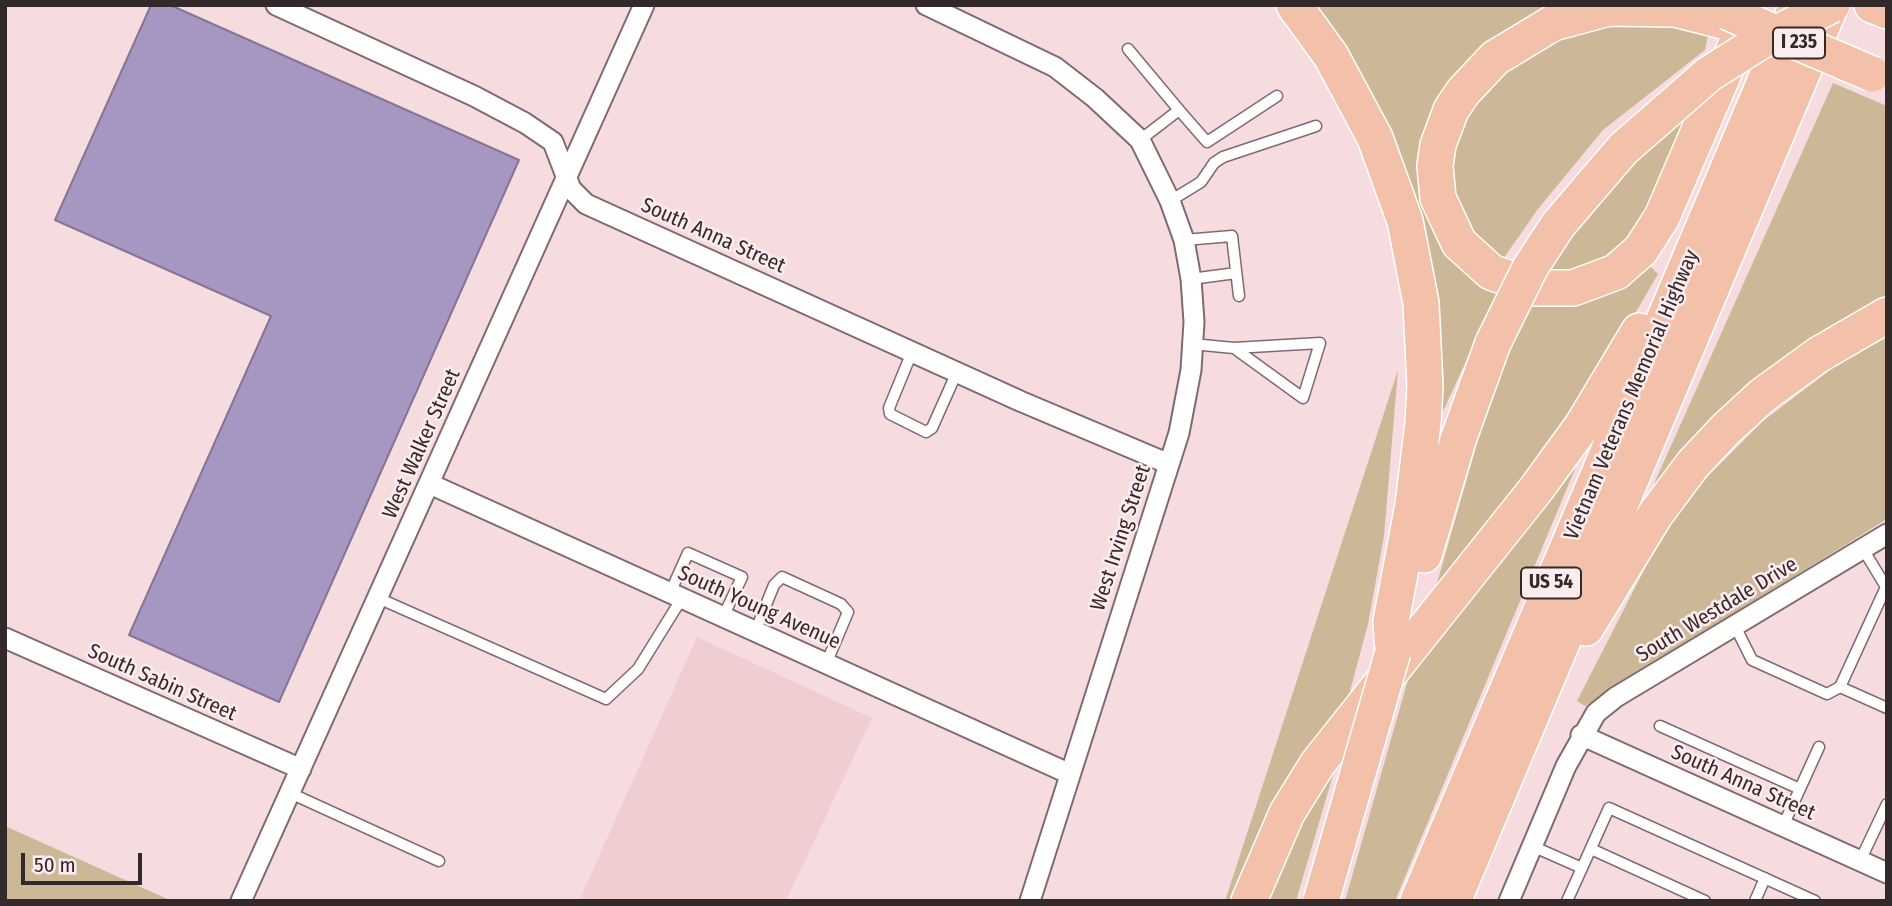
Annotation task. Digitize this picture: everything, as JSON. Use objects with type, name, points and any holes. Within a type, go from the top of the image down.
[{"type":"highway","points":[[1294,5],[1341,73],[1375,138],[1405,221],[1421,303],[1425,386],[1423,423],[1413,505],[1391,621],[1393,652]]},
{"type":"highway","name":"Vietnam Veterans Memorial Highway","points":[[1418,901],[1797,5]]},
{"type":"highway","points":[[1321,901],[1393,652],[1475,389],[1508,309],[1558,225],[1623,149],[1683,94],[1761,41],[1831,5]]},
{"type":"highway","name":"Vietnam Veterans Memorial Highway","points":[[1453,901],[1831,5]]},
{"type":"highway","points":[[1872,5],[1887,11]]},
{"type":"highway","points":[[1609,8],[1675,9],[1733,14],[1662,217],[1650,238],[1631,261],[1616,272],[1585,285],[1535,288],[1491,272],[1459,243],[1438,198],[1435,166],[1438,145],[1451,110],[1463,92],[1495,58],[1553,23],[1609,8]]},
{"type":"highway","name":"I 235","points":[[1733,14],[1879,77]]},
{"type":"highway","points":[[1249,901],[1283,822],[1318,763],[1537,488],[1582,426],[1644,323],[1687,266]]},
{"type":"highway","points":[[1540,694],[1603,603],[1655,515],[1693,464],[1763,395],[1818,355],[1887,315]]},
{"type":"street","name":"South Anna Street","points":[[275,5],[474,96],[525,123],[553,142],[571,189],[586,204],[912,352],[1169,464]]},
{"type":"street","name":"West Walker Street","points":[[241,901],[644,5]]},
{"type":"street","name":"West Irving Street","points":[[926,5],[1055,67],[1095,97],[1140,140],[1170,201],[1184,240],[1191,279],[1191,370],[1179,433],[1030,901]]},
{"type":"street","name":"South Young Avenue","points":[[430,484],[1070,774]]},
{"type":"street","name":"South Westdale Drive","points":[[1509,901],[1581,735],[1596,713],[1616,697],[1887,534]]},
{"type":"street","name":"South Sabin Street","points":[[5,638],[301,769]]},
{"type":"street","name":"South Anna Street","points":[[1581,735],[1887,873]]},
{"type":"lane","points":[[1128,49],[1207,142],[1277,96]]},
{"type":"lane","points":[[1140,140],[1179,110]]},
{"type":"lane","points":[[1170,201],[1202,182],[1214,163],[1223,157],[1316,126]]},
{"type":"lane","points":[[1184,240],[1232,236],[1239,296]]},
{"type":"lane","points":[[1191,279],[1236,273]]},
{"type":"lane","points":[[1192,344],[1234,348],[1320,343],[1303,398],[1234,348]]},
{"type":"lane","points":[[912,352],[889,408],[890,414],[926,432],[932,428],[957,372]]},
{"type":"lane","points":[[1735,626],[1752,660],[1827,694],[1840,687],[1886,587],[1863,549]]},
{"type":"lane","points":[[378,598],[606,699],[638,670],[676,595],[688,553],[742,577],[723,617]]},
{"type":"lane","points":[[755,632],[774,585],[782,577],[841,604],[848,612],[826,664]]},
{"type":"lane","points":[[1840,687],[1887,708]]},
{"type":"lane","points":[[1660,726],[1800,789]]},
{"type":"lane","points":[[1783,826],[1819,747]]},
{"type":"lane","points":[[289,793],[439,861]]},
{"type":"lane","points":[[1860,861],[1887,804]]},
{"type":"lane","points":[[1567,901],[1609,808],[1815,901]]},
{"type":"lane","points":[[1532,846],[1582,868]]},
{"type":"lane","points":[[1591,849],[1705,901]]},
{"type":"lane","points":[[1755,901],[1765,878]]},
{"type":"shaded area","points":[[151,5],[170,5],[519,160],[279,702],[129,635],[271,316],[55,220]]},
{"type":"shaded area","points":[[1316,5],[1563,5],[1438,112],[1466,272],[1497,294],[1432,435],[1436,381],[1355,70]]},
{"type":"shaded area","points":[[1601,23],[1710,25],[1705,50],[1603,130],[1538,209],[1503,259],[1476,236],[1459,208],[1452,190],[1450,160],[1463,117],[1494,80],[1538,47]]},
{"type":"shaded area","points":[[1833,83],[1887,106],[1887,298],[1865,307],[1794,353],[1657,487],[1654,484]]},
{"type":"shaded area","points":[[1694,109],[1649,212],[1618,253],[1574,271],[1546,276],[1573,235],[1626,171]]},
{"type":"shaded area","points":[[1648,264],[1658,274],[1596,381],[1538,471],[1433,597],[1491,395],[1532,300]]},
{"type":"shaded area","points":[[1887,336],[1887,519],[1585,706],[1577,701],[1663,533],[1708,476],[1763,421],[1834,367]]},
{"type":"shaded area","points":[[1398,370],[1384,536],[1368,624],[1346,706],[1238,901],[1225,901]]},
{"type":"shaded area","points":[[1571,462],[1577,464],[1395,901],[1345,901],[1411,669]]},
{"type":"shaded area","points":[[697,637],[872,718],[786,901],[579,901]]},
{"type":"shaded area","points":[[1324,771],[1333,775],[1296,901],[1260,901]]},
{"type":"shaded area","points":[[5,826],[172,901],[5,901]]}]
